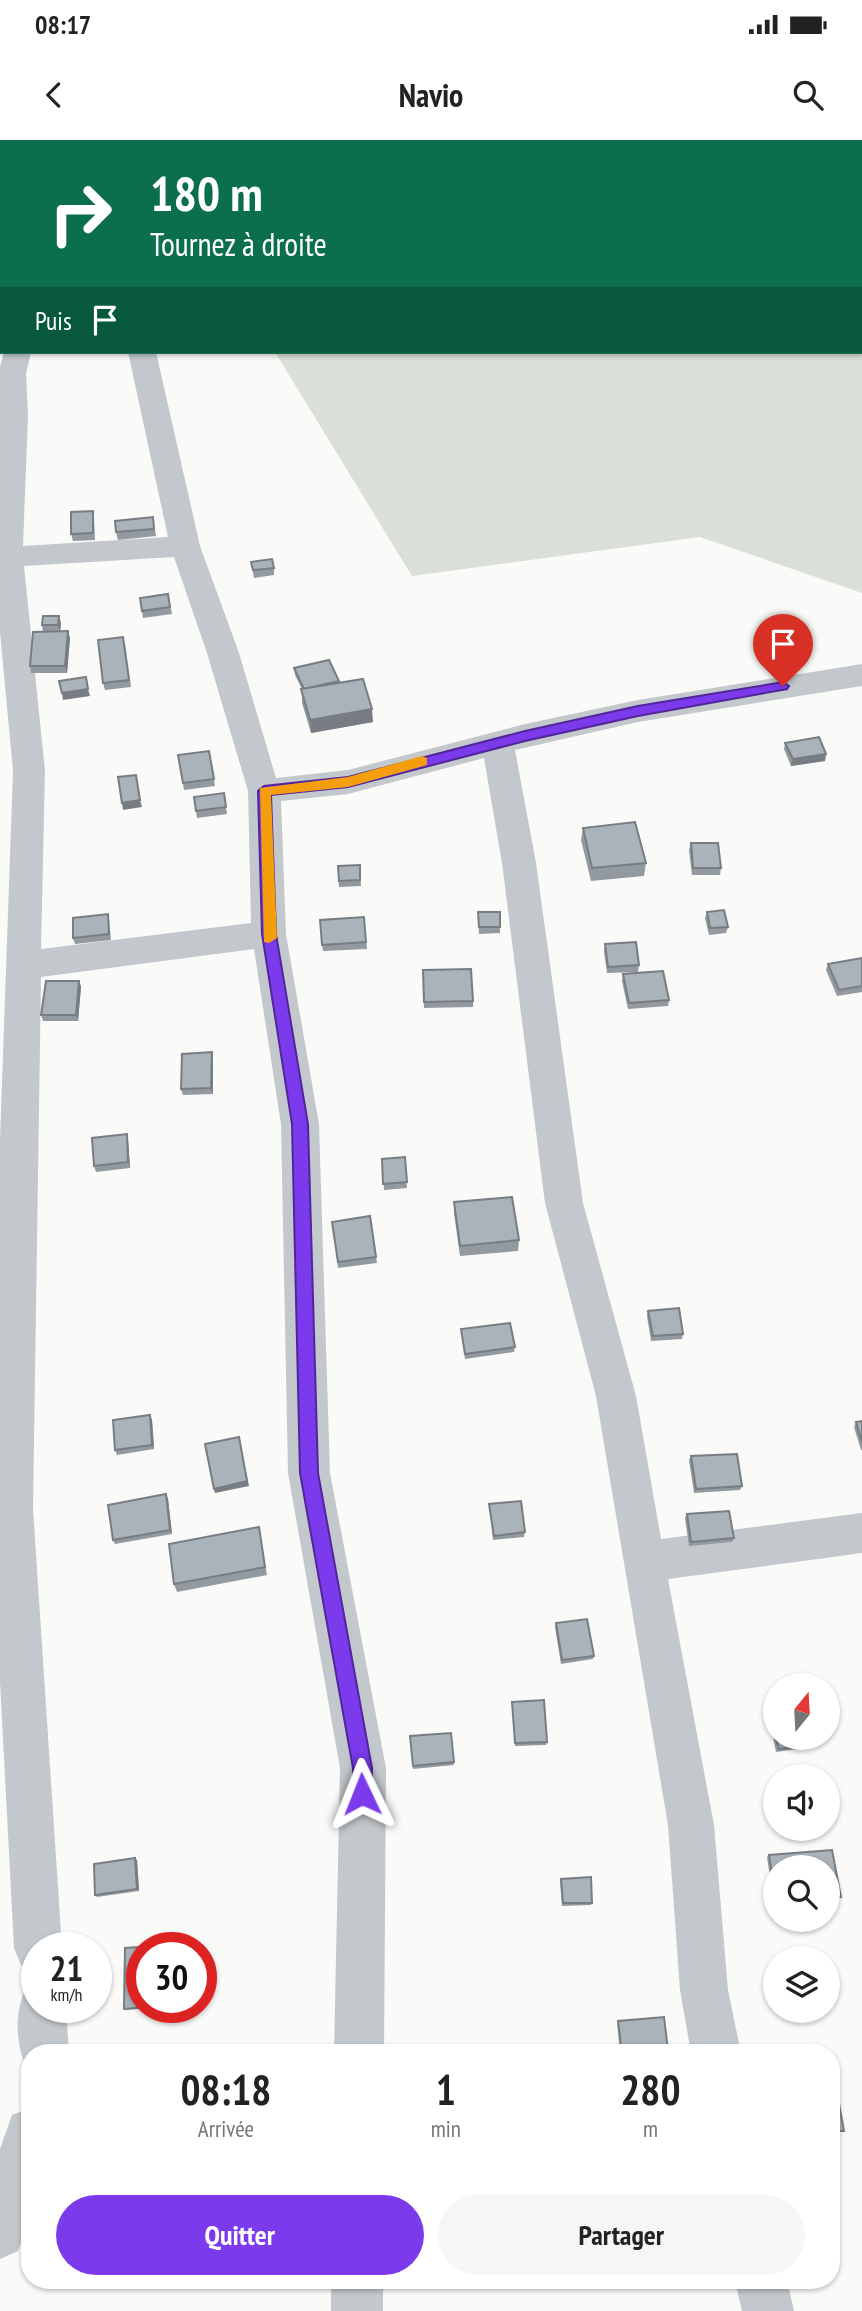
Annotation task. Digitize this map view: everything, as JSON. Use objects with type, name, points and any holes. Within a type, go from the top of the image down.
[{"type":"street","points":[[17,354],[12,374],[14,415],[4,557],[29,771],[12,1509],[37,1932]]},
{"type":"street","points":[[142,354],[185,546],[223,653],[264,791],[269,934],[300,1124],[309,1473],[363,1768],[359,2044]]},
{"type":"street","points":[[4,557],[185,546]]},
{"type":"street","points":[[264,791],[348,782],[498,743],[638,711],[862,675]]},
{"type":"street","points":[[498,743],[519,863],[564,1203],[616,1396],[691,1825],[704,1990],[714,2044]]},
{"type":"street","points":[[23,965],[269,934]]},
{"type":"street","points":[[643,1562],[862,1533]]},
{"type":"street","points":[[43,2023],[44,2044]]},
{"type":"street","points":[[0,2233],[21,2163]]},
{"type":"street","points":[[357,2289],[357,2311]]},
{"type":"street","points":[[763,2289],[768,2311]]},
{"type":"shaded area","points":[[276,354],[862,354],[862,593],[700,537],[412,576]]},
{"type":"building","points":[[93,511],[93,533],[71,534],[71,512]]},
{"type":"building","points":[[153,517],[154,529],[116,532],[115,521]]},
{"type":"building","points":[[272,559],[274,568],[253,570],[251,562]]},
{"type":"building","points":[[168,594],[170,607],[142,611],[140,598]]},
{"type":"building","points":[[43,616],[59,616],[58,625],[42,625]]},
{"type":"building","points":[[68,631],[65,666],[30,666],[33,632]]},
{"type":"building","points":[[123,637],[129,680],[103,683],[98,640]]},
{"type":"building","points":[[329,660],[339,681],[304,689],[294,668]]},
{"type":"building","points":[[86,677],[88,689],[62,693],[59,681]]},
{"type":"building","points":[[363,679],[372,709],[310,720],[301,689]]},
{"type":"building","points":[[819,737],[826,754],[793,759],[785,743]]},
{"type":"building","points":[[209,751],[214,779],[183,783],[178,755]]},
{"type":"building","points":[[136,775],[140,800],[122,803],[118,777]]},
{"type":"building","points":[[224,793],[226,807],[196,811],[194,797]]},
{"type":"building","points":[[635,822],[646,863],[592,868],[583,828]]},
{"type":"building","points":[[691,843],[718,843],[721,868],[693,868]]},
{"type":"building","points":[[360,865],[360,880],[339,881],[338,866]]},
{"type":"building","points":[[724,910],[728,927],[710,928],[707,912]]},
{"type":"building","points":[[478,912],[500,912],[500,927],[479,927]]},
{"type":"building","points":[[108,914],[109,934],[73,938],[73,918]]},
{"type":"building","points":[[364,917],[366,942],[322,945],[320,920]]},
{"type":"building","points":[[636,942],[639,965],[608,967],[605,944]]},
{"type":"building","points":[[862,958],[862,986],[839,990],[828,964]]},
{"type":"building","points":[[471,969],[473,1001],[424,1002],[423,970]]},
{"type":"building","points":[[663,971],[669,1000],[629,1003],[623,974]]},
{"type":"building","points":[[46,981],[79,981],[76,1015],[41,1015]]},
{"type":"building","points":[[212,1052],[211,1088],[181,1089],[182,1054]]},
{"type":"building","points":[[127,1134],[128,1162],[94,1166],[92,1138]]},
{"type":"building","points":[[405,1157],[407,1182],[383,1184],[382,1159]]},
{"type":"building","points":[[512,1197],[519,1240],[460,1246],[454,1202]]},
{"type":"building","points":[[370,1216],[376,1257],[338,1262],[332,1222]]},
{"type":"building","points":[[679,1308],[683,1334],[653,1336],[648,1311]]},
{"type":"building","points":[[510,1323],[515,1347],[465,1354],[461,1329]]},
{"type":"building","points":[[150,1415],[152,1445],[115,1450],[113,1420]]},
{"type":"building","points":[[862,1421],[862,1442],[856,1422]]},
{"type":"building","points":[[239,1437],[247,1481],[214,1489],[205,1444]]},
{"type":"building","points":[[737,1454],[742,1486],[696,1489],[691,1456]]},
{"type":"building","points":[[166,1494],[170,1530],[113,1540],[108,1505]]},
{"type":"building","points":[[521,1501],[525,1532],[494,1536],[489,1504]]},
{"type":"building","points":[[729,1511],[734,1538],[691,1542],[687,1514]]},
{"type":"building","points":[[259,1527],[265,1567],[174,1584],[169,1544]]},
{"type":"building","points":[[587,1619],[594,1656],[562,1660],[556,1623]]},
{"type":"building","points":[[544,1700],[547,1742],[515,1743],[512,1702]]},
{"type":"building","points":[[451,1733],[454,1762],[413,1766],[410,1736]]},
{"type":"building","points":[[832,1850],[833,1855],[769,1855]]},
{"type":"building","points":[[135,1858],[137,1889],[95,1895],[94,1864]]},
{"type":"building","points":[[591,1877],[592,1903],[563,1903],[561,1879]]},
{"type":"building","points":[[125,1948],[126,2009],[124,2009]]},
{"type":"building","points":[[664,2017],[667,2044],[621,2044],[618,2021]]},
{"type":"building","points":[[840,2109],[844,2131],[840,2131]]},
{"type":"slow traffic","points":[[269,938],[264,791],[348,782],[422,761]]},
{"type":"route","points":[[362,1794],[363,1768],[309,1473],[300,1124],[269,934],[264,791],[348,782],[426,760],[638,711],[783,686]]}]
